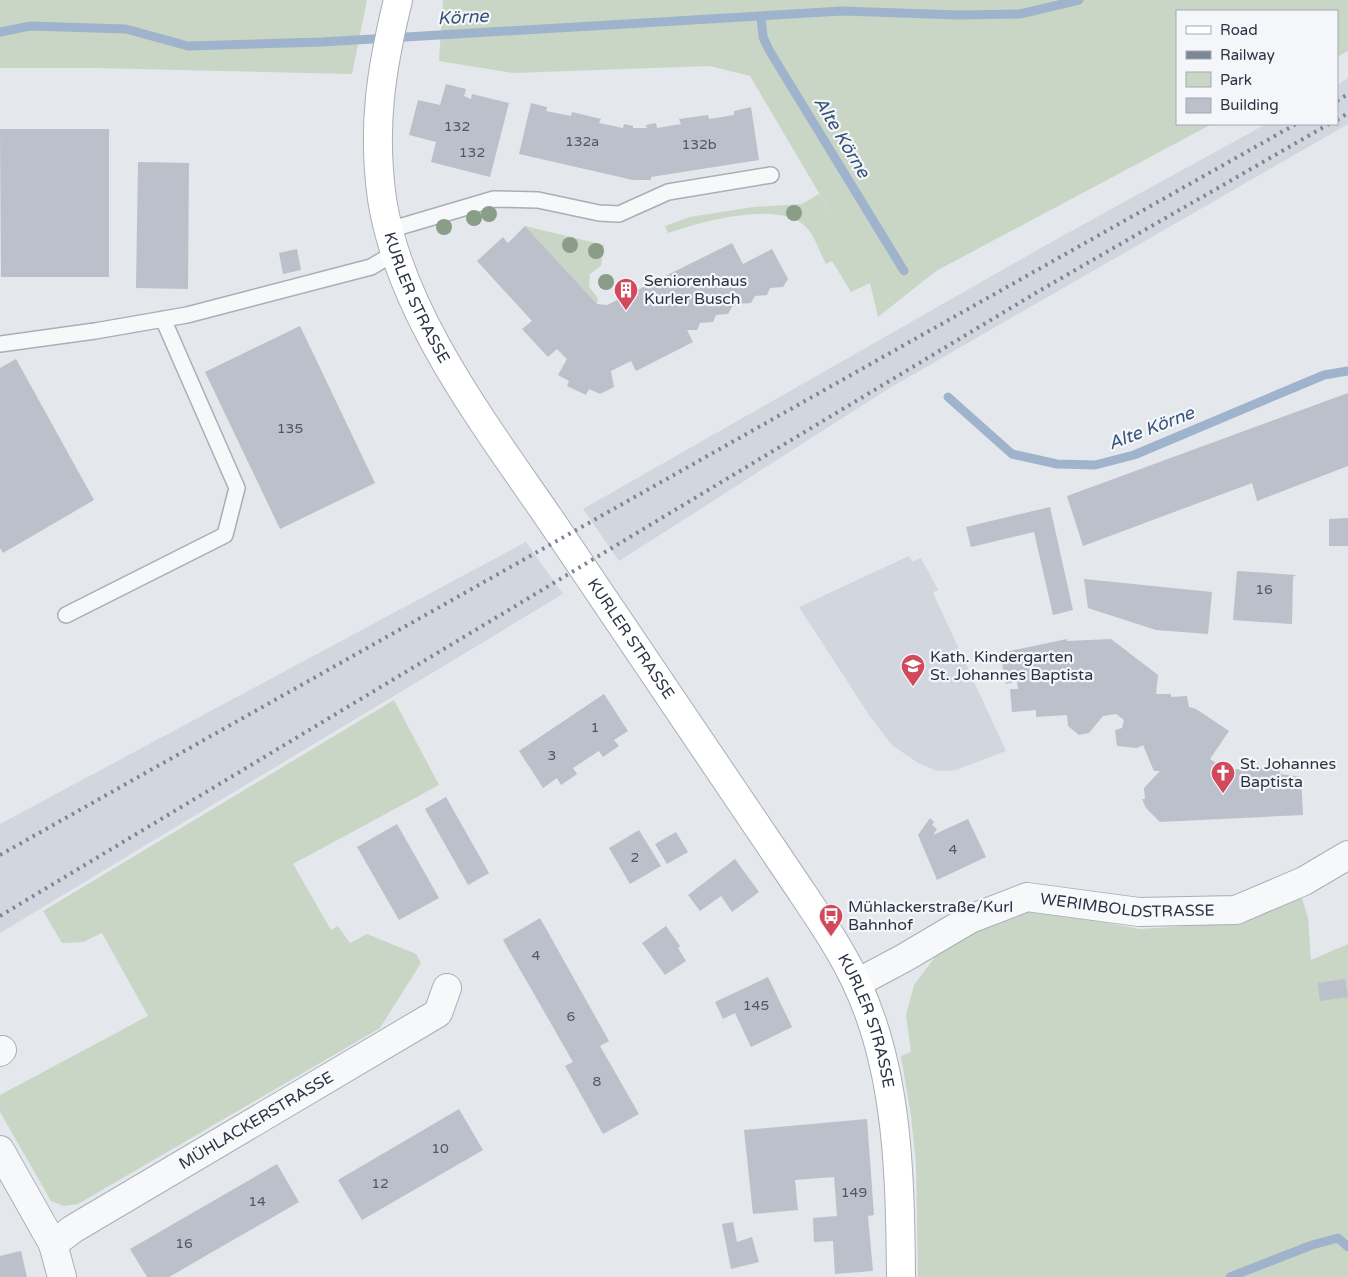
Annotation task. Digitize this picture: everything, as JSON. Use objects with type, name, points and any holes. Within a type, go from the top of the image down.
[{"type":"main road","name":"KURLER STRASSE","points":[[398,0],[381,74],[377,138],[382,199],[393,241],[424,325],[474,406],[831,937],[857,983],[875,1033],[889,1089],[896,1167],[901,1277]]},
{"type":"street","name":"WERIMBOLDSTRASSE","points":[[857,983],[970,919],[1027,897],[1139,912],[1236,910],[1304,881],[1348,855]]},
{"type":"street","name":"MÜHLACKERSTRASSE","points":[[53,1244],[73,1229],[438,1013],[447,988]]},
{"type":"street","points":[[0,1150],[53,1244],[62,1277]]},
{"type":"lane","points":[[0,344],[95,332],[164,319],[291,290],[371,267],[393,241],[494,199],[538,200],[599,213],[619,214],[668,192],[771,174]]},
{"type":"lane","points":[[66,615],[225,535],[238,488],[164,319]]},
{"type":"shaded area","points":[[1348,78],[1348,124],[888,389],[619,561],[583,509],[1055,240],[1264,125],[1338,125],[1338,84]]},
{"type":"shaded area","points":[[526,542],[563,594],[0,933],[0,824]]},
{"type":"shaded area","name":"Kath. Kindergarten St. Johannes Baptista","points":[[909,556],[912,562],[921,558],[938,590],[933,593],[1006,751],[956,770],[937,771],[918,763],[892,745],[869,715],[799,607]]},
{"type":"green space","points":[[0,0],[367,0],[352,74],[93,68],[0,68]]},
{"type":"green space","points":[[443,0],[1348,0],[1348,51],[1338,56],[1338,10],[1176,10],[1176,125],[1210,125],[936,271],[878,317],[870,283],[851,292],[832,261],[826,264],[815,240],[806,227],[794,219],[778,215],[739,215],[699,223],[668,233],[665,226],[690,217],[753,207],[802,204],[819,194],[836,222],[750,76],[710,66],[513,73],[439,61]]},
{"type":"green space","points":[[525,226],[604,245],[601,266],[590,274],[589,287],[598,298],[597,304]]},
{"type":"green space","points":[[394,700],[439,785],[293,864],[331,930],[338,926],[350,943],[367,934],[416,954],[421,963],[380,1028],[78,1204],[64,1206],[51,1201],[0,1112],[0,1095],[148,1016],[102,933],[83,942],[62,943],[43,911]]},
{"type":"green space","points":[[1302,898],[1308,918],[1311,960],[1348,944],[1348,1277],[918,1277],[916,1164],[911,1116],[901,1056],[911,1052],[906,1015],[914,985],[938,953],[978,928],[1033,909],[1140,929],[1234,923]]},
{"type":"building","points":[[446,84],[466,89],[464,96],[471,99],[472,94],[509,103],[490,177],[431,162],[436,142],[409,135],[418,100],[440,105]]},
{"type":"building","points":[[531,103],[547,107],[546,111],[571,116],[572,112],[601,119],[599,123],[623,128],[624,124],[633,126],[633,128],[647,128],[646,125],[656,123],[657,128],[681,124],[679,119],[708,115],[709,119],[734,115],[734,111],[751,107],[759,160],[651,177],[651,180],[633,180],[519,154]]},
{"type":"building","points":[[0,129],[109,129],[109,277],[1,277]]},
{"type":"building","points":[[138,162],[189,163],[188,289],[136,288]]},
{"type":"building","name":"Seniorenhaus Kurler Busch","points":[[525,226],[597,304],[607,305],[732,243],[743,264],[772,249],[788,279],[783,287],[770,288],[767,295],[755,296],[751,303],[732,307],[728,314],[716,315],[713,322],[700,323],[697,330],[687,330],[693,342],[636,371],[631,361],[611,371],[614,387],[600,394],[589,389],[586,395],[567,386],[569,381],[558,375],[567,359],[557,349],[548,357],[522,329],[532,321],[477,261],[503,237],[508,243]]},
{"type":"building","points":[[297,249],[301,270],[283,274],[279,253]]},
{"type":"building","points":[[300,326],[375,483],[280,529],[205,372]]},
{"type":"building","points":[[16,359],[94,500],[3,553],[0,548],[0,368]]},
{"type":"building","points":[[1348,393],[1348,466],[1257,501],[1252,483],[1083,546],[1067,496]]},
{"type":"building","points":[[1050,507],[1073,610],[1053,615],[1034,532],[971,547],[966,527]]},
{"type":"building","points":[[1348,518],[1348,546],[1329,546],[1329,519]]},
{"type":"building","points":[[1237,571],[1296,575],[1293,577],[1292,624],[1233,620]]},
{"type":"building","points":[[1084,579],[1212,592],[1208,634],[1156,630],[1088,608]]},
{"type":"building","points":[[1067,639],[1067,641],[1111,639],[1158,675],[1156,694],[1171,694],[1171,697],[1187,696],[1189,707],[1196,709],[1229,731],[1210,759],[1220,766],[1220,770],[1279,767],[1280,774],[1301,777],[1303,815],[1160,822],[1146,808],[1142,799],[1145,799],[1144,788],[1160,771],[1154,771],[1143,745],[1137,748],[1117,746],[1115,730],[1122,728],[1124,720],[1116,714],[1103,716],[1089,733],[1079,735],[1068,726],[1067,715],[1036,717],[1036,710],[1012,712],[1010,689],[1018,689],[1017,681],[1006,684],[1000,653]]},
{"type":"building","points":[[604,694],[628,731],[614,740],[619,746],[603,757],[599,751],[573,768],[577,774],[561,785],[557,778],[543,788],[519,751]]},
{"type":"building","points":[[446,797],[489,873],[468,885],[425,809]]},
{"type":"building","points":[[930,818],[934,822],[932,825],[937,829],[933,835],[968,819],[986,857],[937,880],[918,835]]},
{"type":"building","points":[[397,824],[439,898],[399,920],[357,847]]},
{"type":"building","points":[[639,830],[661,866],[630,884],[609,848]]},
{"type":"building","points":[[676,832],[688,852],[667,864],[655,844]]},
{"type":"building","points":[[735,859],[759,892],[732,912],[721,896],[700,911],[688,895]]},
{"type":"building","points":[[540,918],[609,1041],[600,1046],[639,1114],[603,1134],[565,1066],[573,1062],[503,940]]},
{"type":"building","points":[[666,926],[680,946],[678,948],[686,961],[665,975],[642,943]]},
{"type":"building","points":[[768,977],[792,1027],[751,1047],[735,1013],[723,1019],[715,1002]]},
{"type":"building","points":[[1345,979],[1348,997],[1320,1001],[1318,983]]},
{"type":"building","points":[[459,1109],[483,1150],[362,1220],[338,1180]]},
{"type":"building","points":[[867,1119],[874,1215],[868,1216],[873,1271],[835,1274],[833,1241],[814,1242],[813,1218],[837,1216],[834,1177],[795,1180],[798,1210],[753,1214],[744,1130]]},
{"type":"building","points":[[277,1164],[299,1202],[169,1277],[147,1277],[130,1249]]},
{"type":"building","points":[[733,1222],[737,1242],[752,1237],[759,1262],[731,1269],[722,1224]]},
{"type":"building","points":[[21,1251],[27,1277],[0,1277],[0,1256]]},
{"type":"waterway","name":"Körne","points":[[0,32],[30,26],[126,29],[188,46],[322,42],[842,11],[960,15],[1020,14],[1079,0]]},
{"type":"waterway","name":"Alte Körne","points":[[761,17],[763,37],[769,50],[904,271]]},
{"type":"waterway","name":"Alte Körne","points":[[948,397],[1012,454],[1057,464],[1095,465],[1134,455],[1324,375],[1348,371]]},
{"type":"waterway","points":[[1230,1277],[1312,1245],[1338,1238],[1348,1247]]},
{"type":"railway","points":[[1338,100],[1348,94]]},
{"type":"railway","points":[[1338,119],[1348,113]]},
{"type":"railway","points":[[0,855],[1294,125]]},
{"type":"railway","points":[[0,916],[1044,288],[1327,125]]},
{"type":"place","name":"Seniorenhaus Kurler Busch","points":[[626,311]]},
{"type":"place","name":"Kath. Kindergarten St. Johannes Baptista","points":[[913,687]]},
{"type":"place","name":"St. Johannes Baptista","points":[[1223,794]]},
{"type":"place","name":"Mühlackerstraße/Kurl Bahnhof","points":[[831,937]]}]
